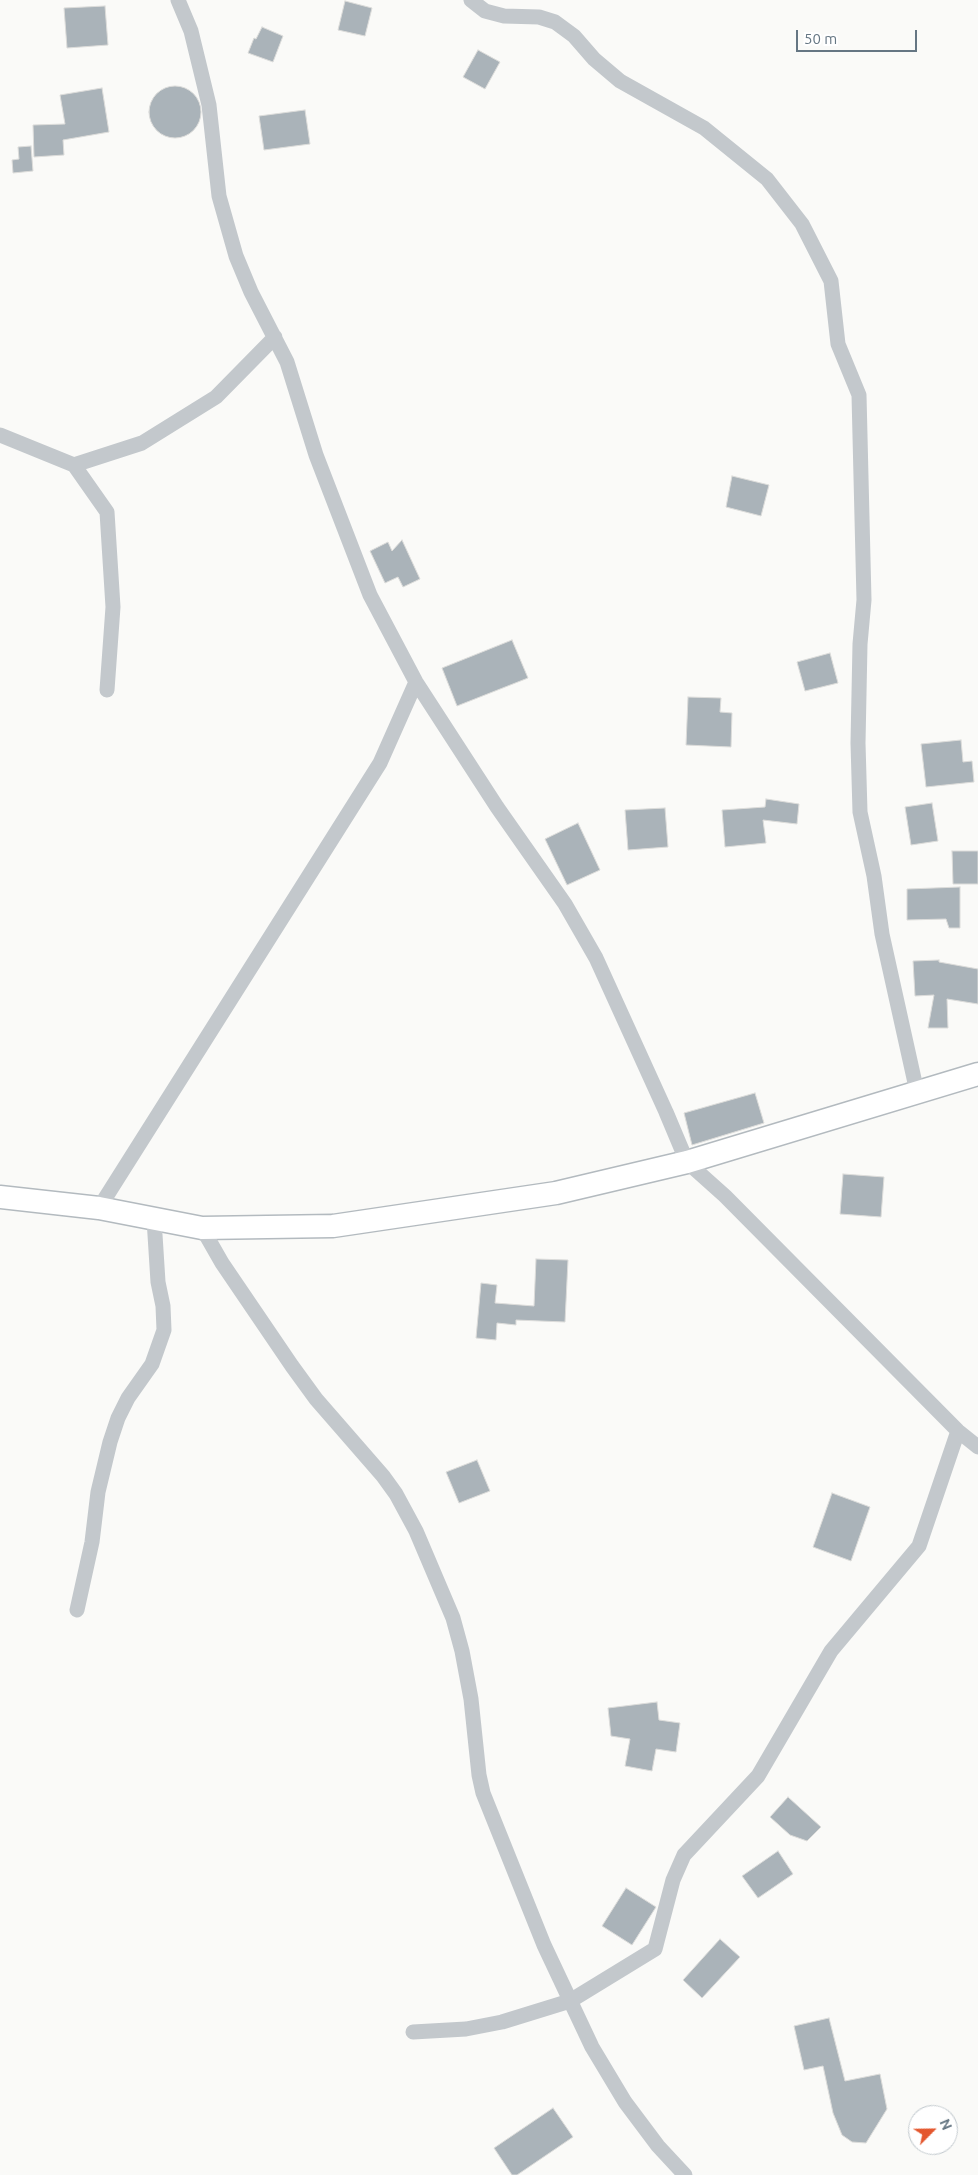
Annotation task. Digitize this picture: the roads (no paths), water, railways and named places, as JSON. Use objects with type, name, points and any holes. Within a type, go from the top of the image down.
[{"type":"main road","points":[[0,1197],[99,1208],[202,1228],[334,1226],[556,1193],[687,1162],[978,1074]]},
{"type":"street","points":[[178,0],[191,31],[209,105],[218,188],[236,256],[251,292],[276,337],[287,362],[316,455],[343,530],[370,595],[416,682],[497,807],[565,904],[591,950],[687,1162],[725,1196],[958,1431],[978,1447]]},
{"type":"street","points":[[471,0],[485,11],[504,16],[539,17],[555,22],[574,36],[594,59],[620,81],[704,128],[767,180],[802,224],[831,281],[838,344],[859,395],[864,600],[860,644],[858,743],[860,812],[874,876],[882,934],[917,1092]]},
{"type":"street","points":[[74,465],[142,443],[216,397],[276,337]]},
{"type":"street","points":[[0,435],[74,465],[107,512],[114,607],[107,690]]},
{"type":"street","points":[[99,1208],[380,763],[416,682]]},
{"type":"street","points":[[77,1610],[92,1542],[98,1492],[110,1442],[118,1418],[128,1398],[152,1364],[164,1330],[163,1306],[158,1282],[154,1219]]},
{"type":"street","points":[[202,1228],[222,1264],[316,1399],[396,1494],[419,1539],[453,1618],[462,1652],[471,1699],[479,1774],[483,1793],[544,1945],[592,2048],[625,2102],[658,2146],[685,2175]]},
{"type":"street","points":[[413,2032],[466,2029],[502,2022],[570,2001],[655,1949],[673,1880],[684,1855],[758,1776],[831,1651],[919,1546],[958,1431]]}]
